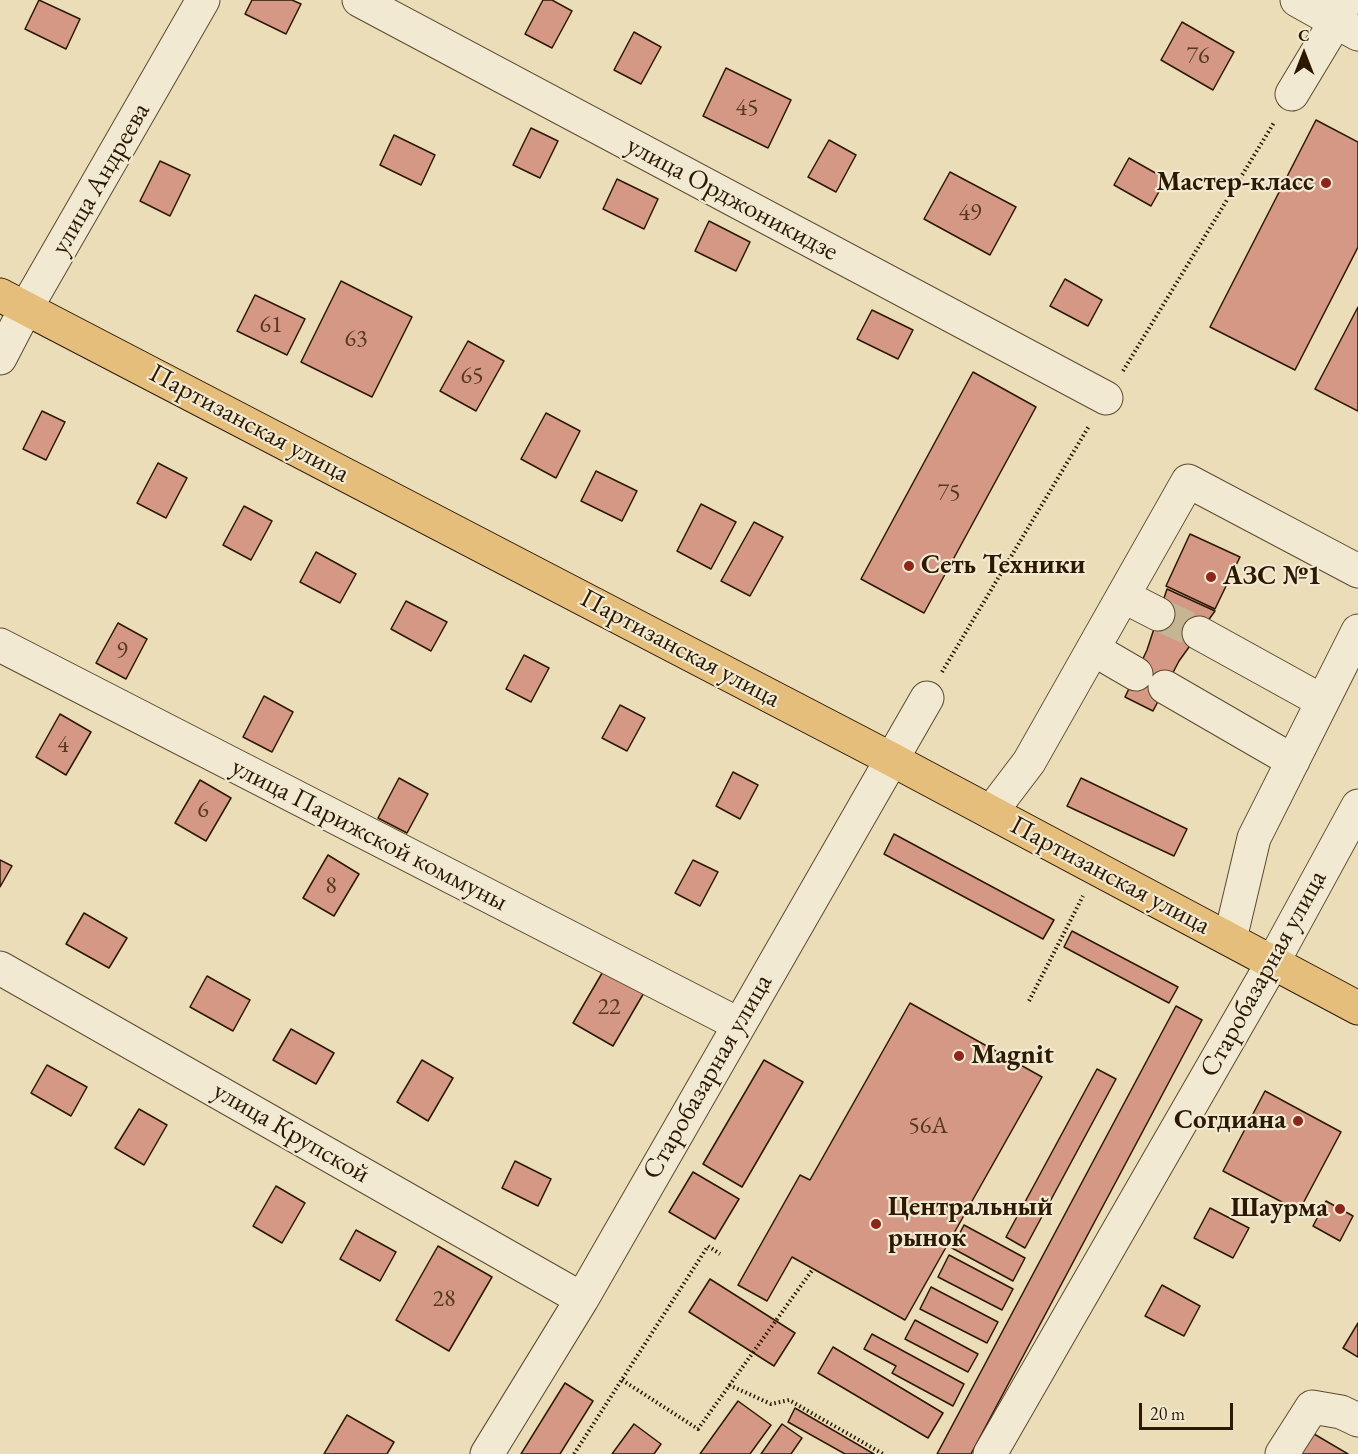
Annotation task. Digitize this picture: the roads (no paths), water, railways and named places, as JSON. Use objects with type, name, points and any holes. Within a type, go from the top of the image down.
[{"type":"main road","name":"Партизанская улица","points":[[13,302],[891,759],[1358,1008]]},
{"type":"street","name":"улица Андреева","points":[[0,358],[13,302],[203,0]]},
{"type":"street","name":"улица Орджоникидзе","points":[[358,0],[1106,398]]},
{"type":"street","points":[[1292,94],[1347,18],[1297,0]]},
{"type":"street","points":[[991,812],[1029,762],[1188,481],[1358,571]]},
{"type":"street","points":[[1123,596],[1158,614]]},
{"type":"street","points":[[1230,939],[1254,838],[1358,631]]},
{"type":"street","points":[[1199,633],[1322,700]]},
{"type":"street","name":"улица Парижской коммуны","points":[[0,645],[738,1024]]},
{"type":"street","points":[[1093,649],[1136,674]]},
{"type":"street","points":[[1165,687],[1293,761]]},
{"type":"street","name":"Старобазарная улица","points":[[487,1454],[582,1299],[927,698]]},
{"type":"street","name":"Старобазарная улица","points":[[990,1454],[1273,962],[1358,806]]},
{"type":"street","name":"улица Крупской","points":[[0,968],[582,1299]]},
{"type":"street","points":[[1282,1454],[1312,1407],[1341,1412],[1358,1420]]},
{"type":"tunnel","points":[[1158,614],[1199,633]]},
{"type":"place","name":"Мастер-класс","points":[[1326,183]]},
{"type":"place","name":"Сеть Техники","points":[[909,566]]},
{"type":"place","name":"АЗС №1","points":[[1211,577]]},
{"type":"place","name":"Magnit","points":[[959,1056]]},
{"type":"place","name":"Согдиана","points":[[1298,1121]]},
{"type":"place","name":"Шаурма","points":[[1340,1209]]},
{"type":"place","name":"Центральный рынок","points":[[876,1224]]}]
